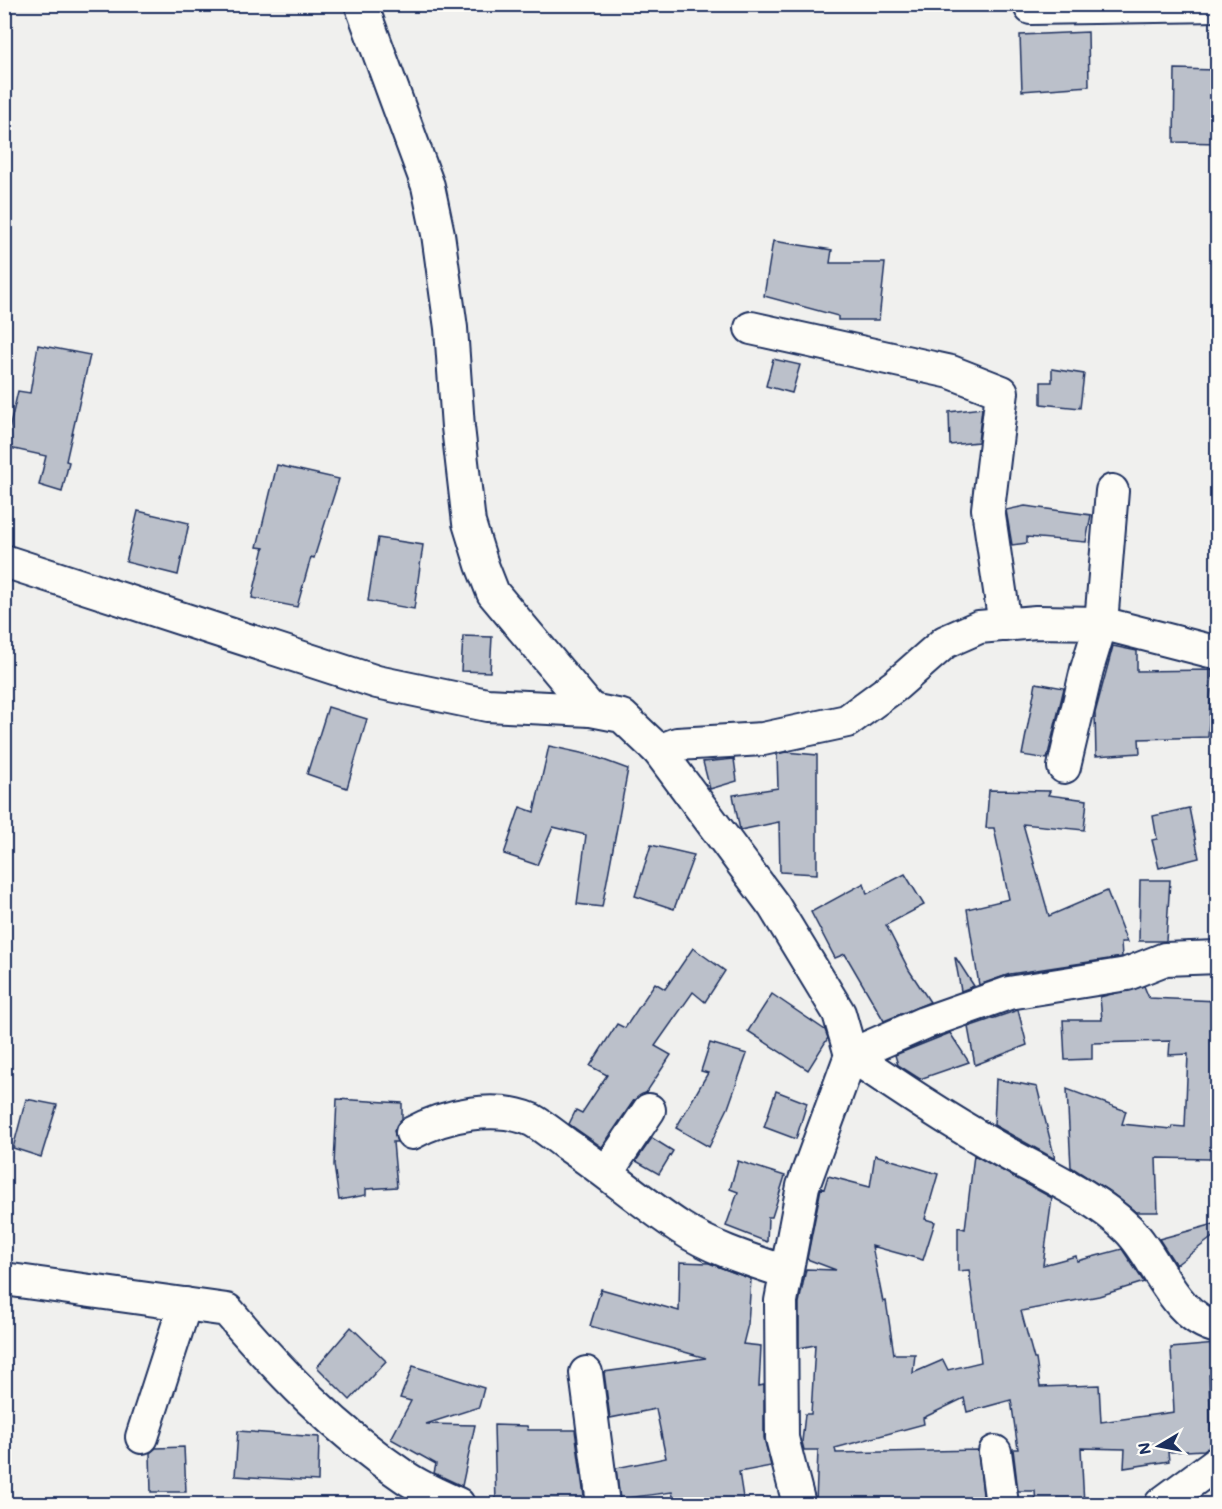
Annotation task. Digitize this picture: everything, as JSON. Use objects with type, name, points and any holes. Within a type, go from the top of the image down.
[{"type":"street","points":[[361,4],[428,186],[451,328],[458,427],[470,523],[482,565],[493,593],[591,710]]},
{"type":"street","points":[[1031,8],[1218,5]]},
{"type":"street","points":[[751,328],[951,372],[1002,392],[988,509],[1005,625]]},
{"type":"street","points":[[1064,767],[1087,669],[1101,623],[1112,491]]},
{"type":"street","points":[[4,561],[377,682],[487,705],[591,710],[622,716],[658,751],[774,906],[839,1012],[851,1055],[803,1186],[781,1301],[782,1438],[799,1504]]},
{"type":"street","points":[[658,751],[677,744],[763,740],[847,721],[896,686],[945,642],[979,627],[1036,622],[1101,623],[1218,653]]},
{"type":"street","points":[[851,1055],[924,1023],[1009,993],[1127,974],[1165,959],[1218,957]]},
{"type":"street","points":[[851,1055],[944,1117],[1091,1202],[1120,1223],[1129,1230],[1165,1283],[1202,1324],[1218,1327]]},
{"type":"street","points":[[607,1172],[649,1110]]},
{"type":"street","points":[[412,1133],[429,1124],[470,1115],[501,1112],[532,1120],[607,1172],[681,1228],[715,1247],[786,1272]]},
{"type":"street","points":[[4,1279],[227,1310],[283,1375],[351,1437],[406,1478],[458,1504]]},
{"type":"street","points":[[142,1437],[185,1304]]},
{"type":"street","points":[[586,1372],[603,1504]]},
{"type":"street","points":[[995,1452],[1002,1504]]},
{"type":"street","points":[[1161,1504],[1218,1462]]},
{"type":"building","points":[[1088,32],[1089,86],[1022,91],[1020,35]]},
{"type":"building","points":[[1175,69],[1218,70],[1218,143],[1174,142]]},
{"type":"building","points":[[773,241],[832,250],[830,263],[885,263],[879,320],[838,320],[838,316],[764,296]]},
{"type":"building","points":[[38,345],[90,355],[66,461],[69,462],[62,492],[39,485],[46,456],[5,447],[18,391],[30,393]]},
{"type":"building","points":[[773,359],[800,365],[792,393],[766,386]]},
{"type":"building","points":[[1052,369],[1084,374],[1080,408],[1041,404],[1041,382],[1052,382]]},
{"type":"building","points":[[982,408],[978,442],[950,445],[949,412]]},
{"type":"building","points":[[277,465],[339,479],[314,558],[311,557],[297,607],[252,598],[264,548],[257,547]]},
{"type":"building","points":[[1025,506],[1091,515],[1086,542],[1027,537],[1027,543],[1012,545],[1006,510]]},
{"type":"building","points":[[138,511],[189,523],[178,575],[126,562]]},
{"type":"building","points":[[378,538],[423,545],[414,609],[368,601]]},
{"type":"building","points":[[463,636],[492,637],[490,672],[461,671]]},
{"type":"building","points":[[1113,646],[1137,651],[1137,671],[1212,670],[1208,737],[1139,739],[1140,753],[1096,756],[1095,713]]},
{"type":"building","points":[[1036,683],[1064,688],[1047,759],[1022,755]]},
{"type":"building","points":[[328,707],[367,719],[347,788],[307,774]]},
{"type":"building","points":[[549,746],[590,755],[628,769],[602,907],[577,904],[586,835],[553,827],[537,865],[504,854],[520,807],[534,812]]},
{"type":"building","points":[[786,752],[817,755],[817,874],[780,872],[779,822],[740,830],[733,795],[778,788],[777,754]]},
{"type":"building","points":[[734,759],[737,781],[710,789],[703,762]]},
{"type":"building","points":[[989,790],[1050,791],[1048,795],[1087,800],[1084,830],[1023,824],[1049,916],[1107,891],[1127,942],[1121,942],[1122,957],[1010,974],[979,985],[967,909],[1009,899],[994,828],[986,828]]},
{"type":"building","points":[[1189,808],[1199,858],[1159,868],[1152,840],[1157,839],[1153,816]]},
{"type":"building","points":[[651,845],[694,855],[674,909],[635,896]]},
{"type":"building","points":[[905,874],[924,905],[886,925],[909,970],[930,1002],[884,1021],[845,954],[835,958],[811,912],[864,883],[867,894]]},
{"type":"building","points":[[1140,880],[1170,880],[1166,941],[1139,941]]},
{"type":"building","points":[[693,948],[725,971],[705,1002],[693,992],[655,1046],[671,1055],[646,1093],[634,1100],[602,1147],[569,1124],[576,1110],[582,1113],[607,1075],[590,1066],[617,1024],[625,1028],[655,983],[665,989]]},
{"type":"building","points":[[956,958],[974,986],[961,991]]},
{"type":"building","points":[[1144,986],[1149,998],[1218,1001],[1218,1125],[1211,1125],[1211,1159],[1156,1158],[1158,1212],[1136,1212],[1109,1191],[1071,1167],[1067,1089],[1126,1111],[1122,1124],[1171,1129],[1172,1126],[1185,1127],[1188,1054],[1169,1055],[1170,1041],[1092,1043],[1092,1059],[1065,1060],[1063,1020],[1102,1020],[1100,997]]},
{"type":"building","points":[[772,994],[825,1030],[828,1038],[808,1070],[748,1031]]},
{"type":"building","points":[[1018,1010],[1027,1045],[975,1065],[968,1027]]},
{"type":"building","points":[[950,1033],[969,1062],[920,1079],[898,1065],[895,1055]]},
{"type":"building","points":[[710,1043],[747,1054],[728,1108],[709,1147],[676,1128],[708,1073],[701,1071]]},
{"type":"building","points":[[996,1079],[1037,1087],[1055,1159],[994,1125]]},
{"type":"building","points":[[776,1091],[807,1103],[796,1139],[764,1127]]},
{"type":"building","points":[[26,1099],[57,1105],[41,1157],[13,1148]]},
{"type":"building","points":[[337,1099],[402,1103],[402,1119],[394,1131],[397,1142],[393,1142],[397,1187],[366,1189],[366,1195],[339,1200],[334,1165]]},
{"type":"building","points":[[652,1138],[673,1151],[659,1174],[636,1161]]},
{"type":"building","points":[[875,1155],[938,1174],[925,1219],[935,1222],[923,1260],[872,1246],[883,1302],[886,1301],[894,1354],[915,1354],[913,1373],[943,1360],[948,1370],[981,1362],[969,1270],[958,1271],[958,1227],[965,1229],[974,1155],[1052,1198],[1043,1265],[1076,1256],[1077,1261],[1122,1249],[1144,1282],[1099,1296],[1021,1311],[1034,1359],[1036,1359],[1040,1387],[1099,1385],[1101,1422],[1174,1412],[1171,1348],[1216,1344],[1218,1374],[1209,1375],[1211,1446],[1204,1450],[1168,1452],[1169,1461],[1124,1468],[1125,1449],[1081,1448],[1084,1504],[1036,1504],[1035,1491],[1018,1491],[1013,1449],[1018,1449],[1011,1400],[967,1412],[964,1398],[923,1418],[924,1424],[835,1448],[836,1453],[978,1450],[984,1504],[816,1503],[818,1450],[804,1450],[802,1442],[805,1414],[811,1414],[815,1345],[799,1348],[799,1303],[806,1269],[836,1270],[807,1259],[821,1188],[824,1189],[828,1176],[870,1187]]},
{"type":"building","points":[[738,1161],[785,1176],[772,1217],[768,1217],[767,1242],[726,1226],[738,1192],[730,1189]]},
{"type":"building","points":[[1218,1223],[1218,1233],[1176,1265],[1159,1239]]},
{"type":"building","points":[[680,1262],[709,1263],[751,1279],[748,1324],[743,1344],[761,1346],[759,1386],[764,1385],[764,1438],[771,1466],[739,1472],[744,1504],[675,1504],[672,1492],[620,1499],[616,1468],[666,1458],[656,1409],[610,1418],[604,1372],[706,1358],[590,1326],[601,1289],[679,1311]]},
{"type":"building","points":[[351,1327],[386,1361],[350,1400],[317,1367]]},
{"type":"building","points":[[413,1366],[484,1388],[479,1407],[426,1424],[475,1425],[462,1486],[434,1473],[436,1464],[391,1439],[411,1401],[400,1398]]},
{"type":"building","points":[[494,1425],[527,1426],[528,1430],[575,1430],[585,1504],[496,1504]]},
{"type":"building","points":[[238,1431],[319,1437],[318,1481],[235,1476]]},
{"type":"building","points":[[184,1447],[186,1492],[151,1492],[150,1453],[156,1448]]}]
